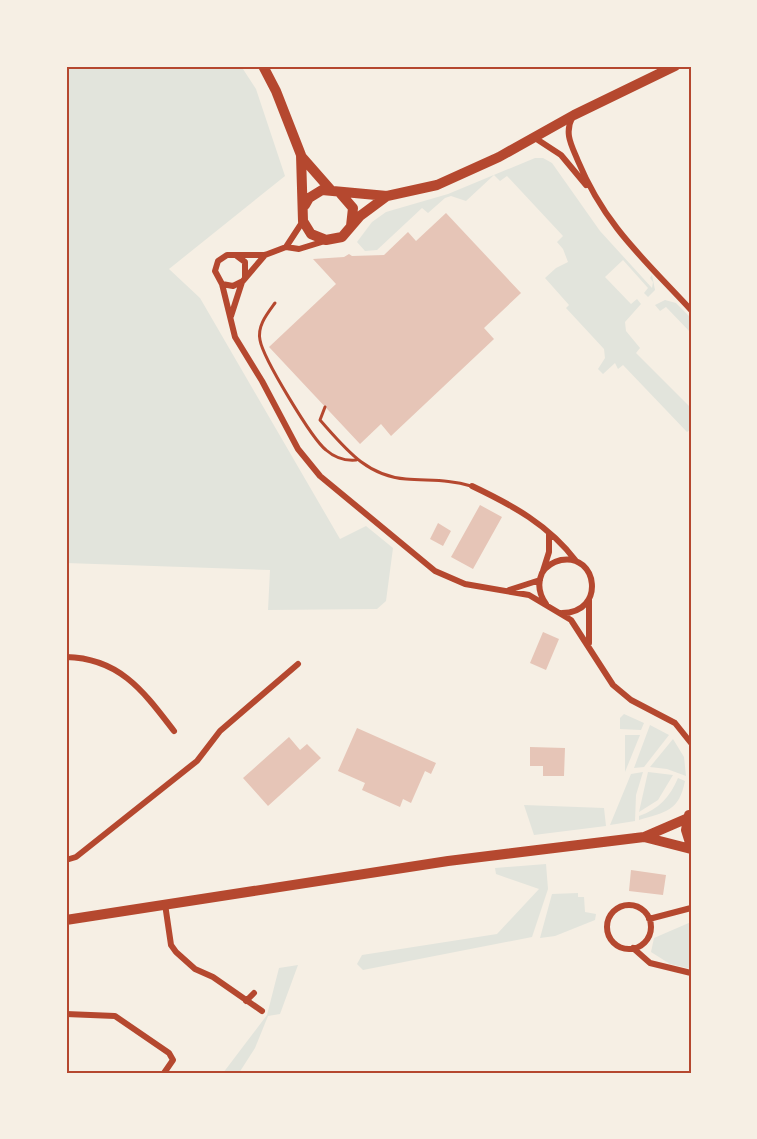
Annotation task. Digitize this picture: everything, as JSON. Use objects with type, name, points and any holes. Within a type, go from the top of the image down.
[{"type":"main road","points":[[263,66],[276,91],[301,155],[305,205],[303,220],[311,234],[326,240],[334,240],[348,231],[360,216],[387,196]]},
{"type":"main road","points":[[305,205],[315,193],[334,190],[387,196],[437,185],[499,157],[533,136],[662,69],[675,66]]},
{"type":"main road","points":[[301,155],[334,190],[350,201],[354,216],[348,231]]},
{"type":"main road","points":[[644,837],[689,815]]},
{"type":"main road","points":[[66,920],[448,861],[644,837],[691,847],[686,830],[689,815]]},
{"type":"street","points":[[574,115],[568,133],[590,190]]},
{"type":"street","points":[[533,136],[561,154],[590,190],[611,224],[691,310]]},
{"type":"street","points":[[286,247],[303,220]]},
{"type":"street","points":[[326,240],[299,249],[286,247],[265,255],[227,255],[218,261],[216,276],[222,284],[235,338],[262,381],[298,449],[320,476],[435,571],[465,584],[529,595],[571,620],[589,644],[604,675],[613,685],[631,699],[675,723],[691,743]]},
{"type":"street","points":[[231,316],[244,280],[246,267],[237,255]]},
{"type":"street","points":[[222,284],[233,286],[244,280],[265,255]]},
{"type":"street","points":[[472,486],[537,521],[561,541],[576,561],[584,566],[592,580],[589,599],[589,644]]},
{"type":"street","points":[[546,605],[539,589],[549,552],[549,533]]},
{"type":"street","points":[[543,572],[558,561],[576,561]]},
{"type":"street","points":[[509,590],[540,580]]},
{"type":"street","points":[[561,613],[578,610],[589,599]]},
{"type":"street","points":[[66,657],[86,657],[118,671],[140,688],[174,731]]},
{"type":"street","points":[[66,860],[76,858],[197,761],[220,731],[298,664]]},
{"type":"street","points":[[165,904],[171,945],[176,952],[195,969],[213,977],[262,1011]]},
{"type":"street","points":[[627,905],[641,909],[649,919],[648,937],[633,948],[622,948],[612,941],[607,931],[609,916],[620,906],[627,905]]},
{"type":"street","points":[[649,919],[691,908]]},
{"type":"street","points":[[633,948],[650,963],[691,973]]},
{"type":"street","points":[[246,1001],[254,993]]},
{"type":"street","points":[[66,1014],[115,1016],[169,1053],[173,1060],[164,1073]]},
{"type":"lane","points":[[275,303],[260,329],[259,339],[262,348],[312,436],[336,457],[345,461],[356,460]]},
{"type":"lane","points":[[325,407],[320,420],[356,460],[386,477],[459,482],[472,486]]},
{"type":"shaded area","points":[[66,66],[241,66],[256,89],[285,176],[169,269],[200,298],[340,539],[366,526],[393,548],[386,601],[377,609],[268,610],[270,570],[66,563]]},
{"type":"shaded area","points":[[535,158],[543,158],[552,163],[600,231],[652,288],[653,282],[650,278],[652,275],[655,290],[648,297],[644,293],[648,288],[623,260],[605,277],[631,304],[637,299],[641,304],[625,322],[626,331],[640,348],[636,353],[691,408],[691,429],[687,432],[623,365],[618,369],[615,363],[603,374],[598,369],[605,358],[604,349],[566,308],[569,305],[545,278],[556,268],[568,262],[563,249],[557,242],[563,236],[507,176],[500,181],[494,175],[466,201],[451,196],[445,198],[428,213],[422,208],[377,250],[365,251],[357,242],[372,222],[386,212],[448,194]]},
{"type":"shaded area","points":[[665,300],[676,303],[691,318],[691,333],[666,307],[660,311],[655,305]]},
{"type":"shaded area","points":[[624,714],[644,723],[641,730],[620,729],[620,718]]},
{"type":"shaded area","points":[[650,725],[669,735],[644,767],[634,768]]},
{"type":"shaded area","points":[[625,735],[640,735],[625,772]]},
{"type":"shaded area","points":[[673,739],[684,757],[686,776],[667,769],[650,767]]},
{"type":"shaded area","points":[[643,772],[636,795],[635,821],[610,825],[631,774]]},
{"type":"shaded area","points":[[648,772],[673,775],[658,800],[639,812]]},
{"type":"shaded area","points":[[678,778],[685,781],[675,804],[664,812],[639,820],[639,816],[663,802]]},
{"type":"shaded area","points":[[524,805],[604,808],[606,826],[534,835]]},
{"type":"shaded area","points":[[546,864],[548,889],[532,937],[363,970],[357,964],[362,955],[497,934],[539,889],[496,874],[495,868]]},
{"type":"shaded area","points":[[578,893],[578,897],[584,897],[585,912],[596,914],[595,920],[555,936],[540,938],[552,894]]},
{"type":"shaded area","points":[[691,922],[691,969],[670,964],[651,952],[654,938]]},
{"type":"shaded area","points":[[298,965],[280,1014],[268,1016],[255,1048],[239,1073],[223,1073],[267,1015],[279,968]]},
{"type":"building","points":[[446,213],[521,293],[484,328],[494,339],[391,436],[381,424],[360,444],[269,347],[336,284],[313,259],[344,257],[349,254],[352,256],[384,255],[408,232],[416,241]]},
{"type":"building","points":[[480,505],[502,517],[473,569],[451,557]]},
{"type":"building","points":[[438,523],[451,531],[443,546],[430,539]]},
{"type":"building","points":[[543,632],[559,639],[546,670],[530,663]]},
{"type":"building","points":[[357,728],[436,763],[431,774],[425,771],[411,803],[403,799],[400,807],[362,790],[365,783],[338,771]]},
{"type":"building","points":[[289,737],[300,750],[307,744],[321,758],[268,806],[243,778]]},
{"type":"building","points":[[530,747],[565,748],[564,776],[543,776],[543,766],[530,766]]},
{"type":"building","points":[[631,870],[666,875],[663,895],[629,891]]}]
